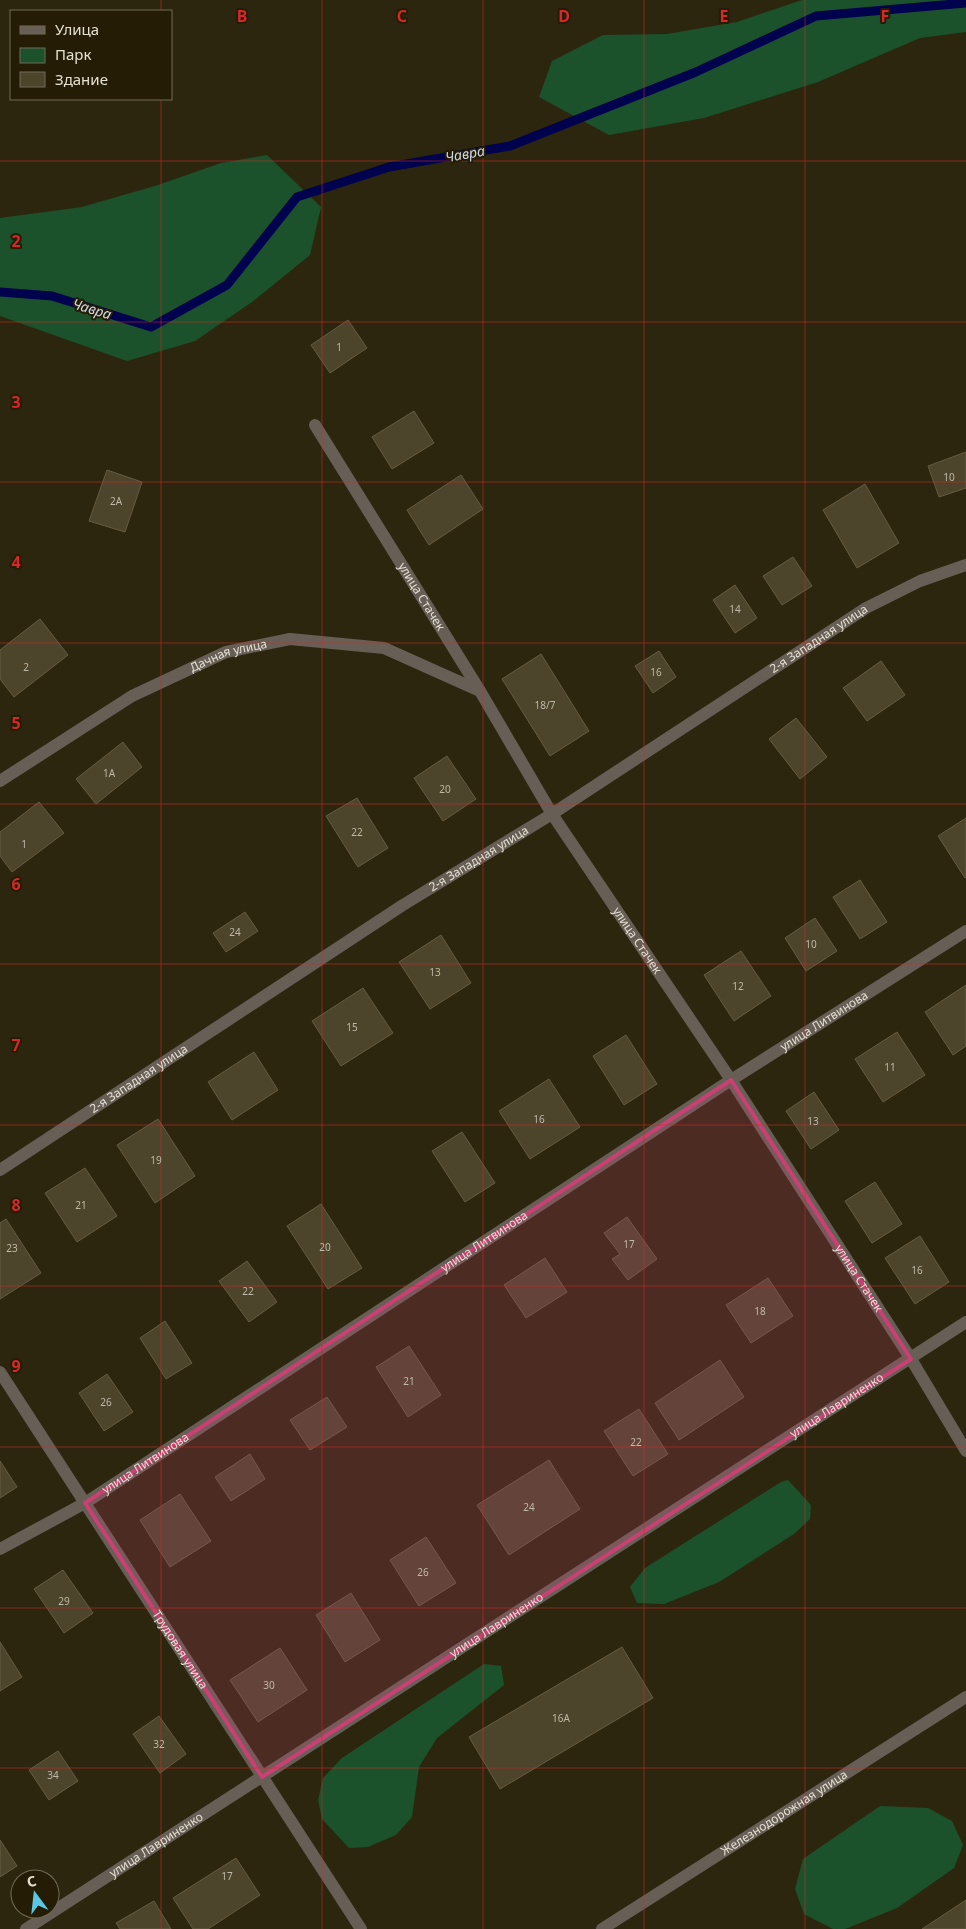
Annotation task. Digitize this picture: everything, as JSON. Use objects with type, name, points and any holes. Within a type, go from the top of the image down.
[{"type":"street","name":"улица Стачек","points":[[315,425],[480,691],[552,814],[731,1080],[911,1358],[966,1451]]},
{"type":"street","name":"2-я Западная улица","points":[[0,1170],[403,905],[552,814],[866,608],[920,581],[966,565]]},
{"type":"street","name":"Дачная улица","points":[[0,781],[132,696],[226,652],[290,639],[384,648],[480,691]]},
{"type":"street","name":"улица Литвинова","points":[[0,1549],[85,1503],[731,1080],[966,930]]},
{"type":"street","name":"улица Лавриненко","points":[[26,1929],[966,1322]]},
{"type":"street","name":"Трудовая улица","points":[[0,1372],[360,1929]]},
{"type":"street","name":"Железнодорожная улица","points":[[602,1929],[966,1697]]},
{"type":"highlighted area","points":[[731,1080],[911,1359],[262,1777],[85,1503]]},
{"type":"green space","points":[[802,0],[966,0],[966,32],[920,38],[818,82],[704,118],[609,135],[539,97],[552,61],[603,35],[667,34],[737,22]]},
{"type":"green space","points":[[267,155],[321,207],[310,255],[252,302],[195,341],[127,361],[0,316],[0,218],[82,207],[158,185],[221,163]]},
{"type":"green space","points":[[788,1480],[811,1505],[810,1519],[794,1534],[719,1582],[664,1604],[637,1603],[630,1587],[645,1568],[781,1482]]},
{"type":"green space","points":[[484,1664],[501,1666],[504,1685],[437,1738],[419,1767],[412,1817],[396,1835],[368,1847],[349,1848],[322,1819],[318,1800],[323,1778],[342,1758]]},
{"type":"green space","points":[[880,1806],[928,1808],[952,1821],[963,1845],[954,1868],[897,1908],[845,1929],[833,1929],[804,1914],[795,1889],[803,1859]]},
{"type":"building","points":[[348,320],[367,348],[330,373],[311,345]]},
{"type":"building","points":[[414,411],[434,443],[392,469],[372,437]]},
{"type":"building","points":[[966,452],[966,488],[939,497],[928,466]]},
{"type":"building","points":[[107,470],[142,482],[125,532],[89,521]]},
{"type":"building","points":[[461,475],[483,509],[429,545],[407,510]]},
{"type":"building","points":[[865,484],[899,543],[857,568],[823,510]]},
{"type":"building","points":[[793,557],[812,586],[782,605],[763,576]]},
{"type":"building","points":[[735,585],[757,618],[735,633],[713,600]]},
{"type":"building","points":[[40,619],[68,655],[14,697],[0,679],[0,650]]},
{"type":"building","points":[[659,651],[676,677],[653,693],[635,666]]},
{"type":"building","points":[[541,654],[589,731],[550,756],[502,679]]},
{"type":"building","points":[[881,661],[905,695],[867,721],[843,688]]},
{"type":"building","points":[[796,718],[827,757],[800,779],[769,739]]},
{"type":"building","points":[[123,742],[142,767],[96,804],[76,779]]},
{"type":"building","points":[[447,756],[476,799],[443,821],[414,778]]},
{"type":"building","points":[[357,798],[388,848],[358,867],[326,816]]},
{"type":"building","points":[[39,802],[64,833],[12,872],[0,856],[0,832]]},
{"type":"building","points":[[966,818],[966,877],[965,878],[938,836]]},
{"type":"building","points":[[860,880],[887,922],[860,939],[833,897]]},
{"type":"building","points":[[245,912],[258,931],[226,952],[213,933]]},
{"type":"building","points":[[815,918],[837,951],[806,971],[785,938]]},
{"type":"building","points":[[441,935],[471,983],[430,1009],[399,962]]},
{"type":"building","points":[[741,951],[771,996],[734,1021],[704,975]]},
{"type":"building","points":[[966,985],[966,1046],[953,1055],[925,1012]]},
{"type":"building","points":[[363,988],[393,1033],[341,1066],[312,1021]]},
{"type":"building","points":[[897,1032],[925,1075],[883,1102],[855,1059]]},
{"type":"building","points":[[626,1035],[657,1084],[624,1105],[593,1056]]},
{"type":"building","points":[[254,1052],[278,1090],[232,1120],[208,1082]]},
{"type":"building","points":[[549,1079],[580,1127],[530,1159],[499,1111]]},
{"type":"building","points":[[814,1092],[839,1130],[811,1149],[786,1111]]},
{"type":"building","points":[[158,1119],[195,1176],[155,1203],[117,1145]]},
{"type":"building","points":[[462,1132],[495,1183],[465,1202],[432,1151]]},
{"type":"building","points":[[85,1168],[117,1216],[77,1242],[45,1193]]},
{"type":"building","points":[[875,1182],[902,1224],[872,1243],[845,1201]]},
{"type":"building","points":[[321,1204],[362,1268],[328,1289],[287,1226]]},
{"type":"building","points":[[627,1217],[657,1259],[628,1280],[612,1259],[620,1254],[604,1233]]},
{"type":"building","points":[[6,1219],[41,1273],[0,1299],[0,1223]]},
{"type":"building","points":[[920,1236],[949,1282],[915,1304],[885,1258]]},
{"type":"building","points":[[545,1258],[567,1292],[526,1318],[504,1285]]},
{"type":"building","points":[[247,1261],[277,1302],[249,1322],[219,1281]]},
{"type":"building","points":[[768,1278],[793,1316],[751,1343],[726,1305]]},
{"type":"building","points":[[165,1321],[192,1363],[166,1379],[140,1338]]},
{"type":"building","points":[[409,1346],[441,1395],[408,1417],[376,1367]]},
{"type":"building","points":[[720,1360],[744,1397],[679,1440],[655,1403]]},
{"type":"building","points":[[107,1374],[133,1412],[104,1431],[79,1393]]},
{"type":"building","points":[[327,1397],[347,1427],[310,1450],[290,1420]]},
{"type":"building","points":[[639,1409],[668,1454],[633,1476],[604,1431]]},
{"type":"building","points":[[250,1454],[265,1479],[231,1501],[215,1477]]},
{"type":"building","points":[[549,1460],[580,1509],[509,1555],[477,1505]]},
{"type":"building","points":[[0,1461],[17,1487],[0,1498]]},
{"type":"building","points":[[180,1494],[211,1541],[170,1567],[140,1520]]},
{"type":"building","points":[[426,1537],[456,1583],[419,1606],[390,1560]]},
{"type":"building","points":[[63,1570],[93,1613],[64,1633],[34,1589]]},
{"type":"building","points":[[351,1593],[380,1640],[345,1662],[316,1615]]},
{"type":"building","points":[[0,1642],[22,1677],[0,1691]]},
{"type":"building","points":[[622,1647],[653,1698],[500,1789],[469,1737]]},
{"type":"building","points":[[280,1648],[307,1690],[258,1722],[230,1680]]},
{"type":"building","points":[[159,1716],[186,1754],[160,1773],[133,1734]]},
{"type":"building","points":[[58,1751],[78,1781],[49,1800],[29,1770]]},
{"type":"building","points":[[0,1840],[17,1866],[0,1877]]},
{"type":"building","points":[[236,1858],[260,1895],[208,1929],[193,1929],[173,1898]]},
{"type":"building","points":[[966,1900],[966,1929],[922,1929]]},
{"type":"building","points":[[154,1901],[171,1929],[120,1929],[116,1923]]},
{"type":"waterway","name":"Чавра","points":[[0,292],[52,296],[151,327],[227,285],[297,197],[389,167],[510,146],[696,72],[816,16],[966,3]]}]
